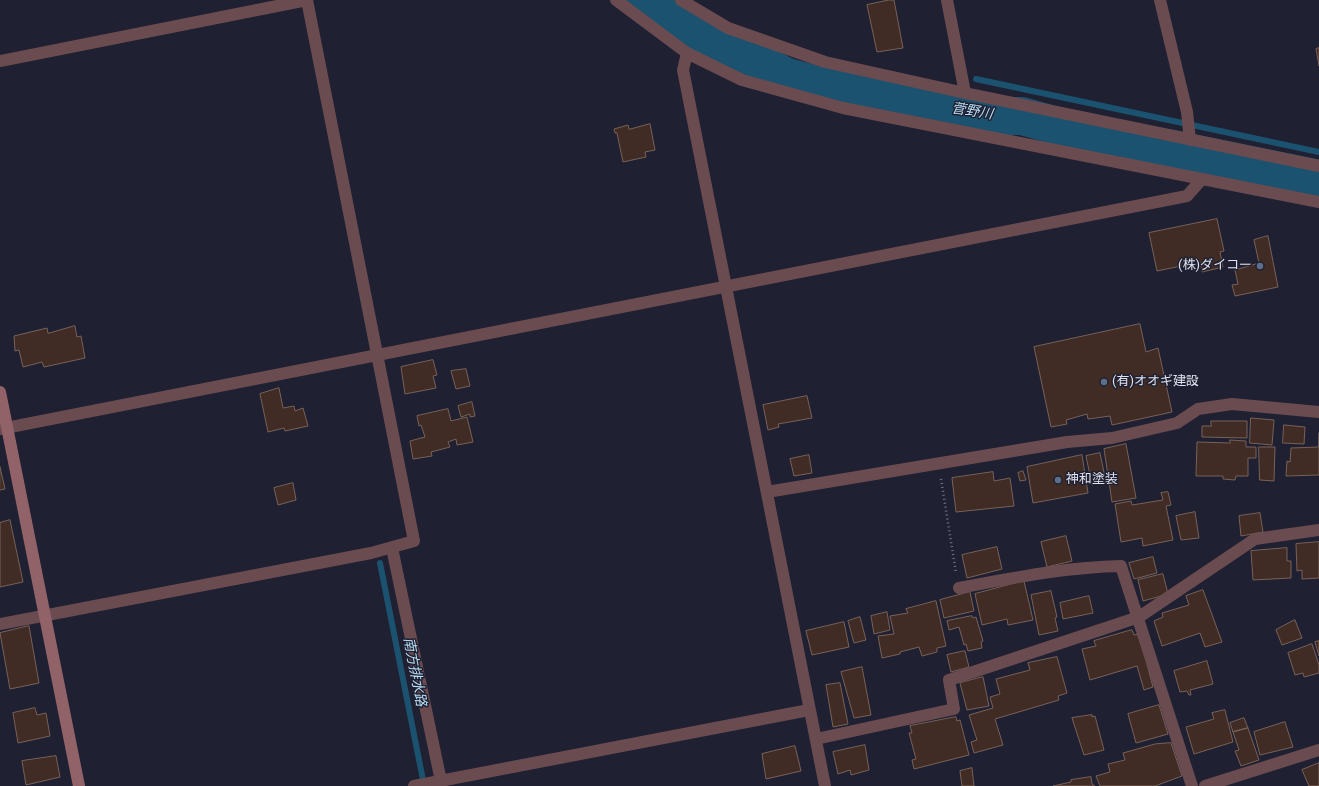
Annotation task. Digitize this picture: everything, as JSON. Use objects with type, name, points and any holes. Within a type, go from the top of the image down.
[{"type":"street","points":[[0,61],[307,0],[414,541],[392,548],[0,624]]},
{"type":"street","points":[[616,0],[687,53],[742,80],[843,108],[1319,202]]},
{"type":"street","points":[[682,0],[728,28],[825,62],[965,93],[1319,166]]},
{"type":"street","points":[[947,0],[965,93]]},
{"type":"street","points":[[1160,0],[1187,112],[1190,139]]},
{"type":"street","points":[[687,53],[683,70],[728,288],[824,786]]},
{"type":"street","points":[[4,428],[728,288],[1187,196],[1202,179]]},
{"type":"street","points":[[0,392],[4,428],[46,615],[79,786]]},
{"type":"street","points":[[767,492],[1067,442],[1112,438],[1177,423],[1198,408],[1232,404],[1319,412]]},
{"type":"street","points":[[816,739],[954,709],[949,680],[1139,617],[1255,539],[1319,530]]},
{"type":"street","points":[[392,548],[440,783]]},
{"type":"street","points":[[959,588],[1032,574],[1121,566],[1139,617],[1192,786]]},
{"type":"street","points":[[414,786],[440,783],[809,710]]},
{"type":"street","points":[[1205,786],[1319,750]]},
{"type":"path","points":[[939,464],[959,588]]},
{"type":"building","points":[[894,0],[903,48],[877,52],[867,5]]},
{"type":"building","points":[[1319,48],[1319,66],[1316,49]]},
{"type":"building","points":[[650,124],[655,150],[645,152],[646,157],[623,162],[617,133],[615,133],[614,129],[628,125],[629,129]]},
{"type":"building","points":[[1217,219],[1224,251],[1220,252],[1223,267],[1202,272],[1200,262],[1157,271],[1149,233]]},
{"type":"building","name":"(株)ダイコー","points":[[1268,236],[1278,287],[1235,296],[1232,285],[1238,284],[1235,270],[1259,263],[1254,240]]},
{"type":"building","name":"(有)オオギ建設","points":[[1140,324],[1146,352],[1158,348],[1172,412],[1112,425],[1110,416],[1088,419],[1087,414],[1066,420],[1067,424],[1051,427],[1034,347]]},
{"type":"building","points":[[75,326],[77,337],[81,336],[85,358],[44,367],[42,362],[23,367],[19,350],[15,351],[14,336],[47,328],[48,333]]},
{"type":"building","points":[[433,360],[437,375],[433,376],[436,388],[405,394],[401,367]]},
{"type":"building","points":[[466,369],[470,386],[456,389],[451,371]]},
{"type":"building","points":[[279,388],[283,408],[294,406],[295,411],[303,408],[308,426],[285,431],[284,428],[268,432],[260,394]]},
{"type":"building","points":[[807,396],[812,418],[778,424],[779,427],[768,430],[763,405]]},
{"type":"building","points":[[472,402],[475,416],[470,417],[470,414],[461,417],[458,406]]},
{"type":"building","points":[[448,409],[451,421],[467,417],[473,442],[457,445],[456,439],[448,442],[450,447],[431,452],[432,456],[413,459],[410,441],[425,437],[421,425],[419,426],[417,416]]},
{"type":"building","points":[[1251,418],[1274,420],[1272,445],[1250,443]]},
{"type":"building","points":[[1211,421],[1247,421],[1247,438],[1202,437],[1202,426],[1211,426]]},
{"type":"building","points":[[1284,425],[1305,427],[1304,444],[1283,443]]},
{"type":"building","points":[[1319,433],[1319,475],[1286,476],[1287,461],[1290,462],[1291,448],[1318,447]]},
{"type":"building","points":[[1230,440],[1246,441],[1246,447],[1256,447],[1256,458],[1248,458],[1248,476],[1236,476],[1235,480],[1223,479],[1223,476],[1196,476],[1197,442],[1230,443]]},
{"type":"building","points":[[1126,444],[1136,498],[1112,502],[1104,449]]},
{"type":"building","points":[[1259,447],[1275,447],[1274,481],[1260,480]]},
{"type":"building","points":[[1100,453],[1106,482],[1092,485],[1086,456]]},
{"type":"building","points":[[809,455],[812,473],[794,476],[790,459]]},
{"type":"building","name":"神和塗装","points":[[1082,455],[1088,493],[1033,503],[1027,467]]},
{"type":"building","points":[[0,467],[5,489],[0,490]]},
{"type":"building","points":[[1023,471],[1026,480],[1020,481],[1018,473]]},
{"type":"building","points":[[993,472],[994,481],[1010,478],[1014,506],[956,512],[952,478]]},
{"type":"building","points":[[293,483],[296,500],[278,505],[274,488]]},
{"type":"building","points":[[1168,492],[1171,505],[1166,506],[1173,540],[1143,546],[1142,538],[1121,542],[1115,504],[1131,501],[1132,505],[1163,500],[1161,493]]},
{"type":"building","points":[[1195,512],[1199,538],[1181,540],[1176,516]]},
{"type":"building","points":[[1260,513],[1263,532],[1241,536],[1239,516]]},
{"type":"building","points":[[10,520],[23,582],[0,587],[0,523]]},
{"type":"building","points":[[1066,536],[1072,561],[1047,567],[1041,542]]},
{"type":"building","points":[[1319,542],[1319,578],[1302,579],[1302,570],[1297,571],[1296,544]]},
{"type":"building","points":[[997,547],[1002,569],[967,578],[962,555]]},
{"type":"building","points":[[1287,548],[1287,561],[1291,561],[1291,578],[1253,580],[1251,551]]},
{"type":"building","points":[[1153,557],[1157,573],[1134,579],[1129,563]]},
{"type":"building","points":[[1163,574],[1168,594],[1143,601],[1138,580]]},
{"type":"building","points":[[1024,581],[1033,620],[1008,625],[1007,619],[982,625],[975,594]]},
{"type":"building","points":[[1203,590],[1222,642],[1205,647],[1200,633],[1162,646],[1154,621],[1163,617],[1162,613],[1189,605],[1186,596]]},
{"type":"building","points":[[1051,591],[1057,617],[1055,618],[1058,631],[1039,635],[1031,595]]},
{"type":"building","points":[[970,592],[974,611],[944,618],[940,600]]},
{"type":"building","points":[[1089,596],[1093,613],[1063,619],[1060,603]]},
{"type":"building","points":[[936,601],[946,646],[937,648],[937,652],[922,656],[919,647],[900,652],[900,654],[882,658],[878,636],[894,634],[890,616],[908,613],[906,609]]},
{"type":"building","points":[[887,612],[890,630],[874,634],[871,616]]},
{"type":"building","points":[[972,616],[973,618],[976,617],[983,641],[981,642],[982,648],[968,651],[966,644],[964,645],[959,627],[949,630],[947,621]]},
{"type":"building","points":[[860,617],[866,640],[854,643],[848,621]]},
{"type":"building","points":[[1295,620],[1302,638],[1282,645],[1276,630]]},
{"type":"building","points":[[844,622],[849,647],[812,655],[806,631]]},
{"type":"building","points":[[29,626],[39,683],[10,689],[0,633]]},
{"type":"building","points":[[1132,630],[1134,635],[1139,634],[1153,687],[1144,690],[1137,666],[1090,680],[1082,649],[1096,646],[1094,641]]},
{"type":"building","points":[[1319,641],[1319,656],[1315,642]]},
{"type":"building","points":[[1312,644],[1319,665],[1319,673],[1304,677],[1303,673],[1295,675],[1288,653]]},
{"type":"building","points":[[965,651],[969,667],[951,672],[947,655]]},
{"type":"building","points":[[1057,657],[1067,693],[1058,696],[1059,700],[995,719],[1003,745],[974,753],[971,742],[977,740],[969,715],[993,708],[990,697],[1000,694],[996,679],[1030,670],[1028,663]]},
{"type":"building","points":[[1207,661],[1213,684],[1190,690],[1191,695],[1189,695],[1187,691],[1180,692],[1174,671]]},
{"type":"building","points":[[862,667],[871,715],[854,718],[841,672]]},
{"type":"building","points":[[983,677],[989,706],[967,710],[960,683]]},
{"type":"building","points":[[840,683],[848,724],[833,727],[826,685]]},
{"type":"building","points":[[1159,705],[1168,734],[1136,743],[1128,714]]},
{"type":"building","points":[[35,708],[37,715],[46,713],[50,736],[18,743],[13,713]]},
{"type":"building","points":[[1225,710],[1233,742],[1194,754],[1186,727],[1214,719],[1212,713]]},
{"type":"building","points":[[1092,715],[1092,717],[1095,716],[1104,750],[1084,755],[1072,718]]},
{"type":"building","points":[[956,717],[957,721],[960,720],[969,755],[914,769],[912,760],[916,759],[909,733],[912,733],[910,726]]},
{"type":"building","points":[[1244,718],[1248,728],[1233,732],[1230,723]]},
{"type":"building","points":[[1285,722],[1293,747],[1260,755],[1254,732]]},
{"type":"building","points":[[1248,728],[1259,760],[1241,766],[1235,751],[1239,750],[1233,732]]},
{"type":"building","points":[[1171,743],[1182,776],[1155,786],[1100,786],[1096,776],[1110,772],[1108,764],[1125,760],[1123,753],[1155,744]]},
{"type":"building","points":[[865,745],[869,770],[851,775],[850,770],[838,774],[833,752]]},
{"type":"building","points":[[795,746],[801,771],[766,779],[762,754]]},
{"type":"building","points":[[56,756],[60,777],[26,785],[22,761]]},
{"type":"building","points":[[1319,763],[1319,786],[1309,786],[1302,770]]},
{"type":"building","points":[[972,768],[974,786],[962,786],[960,771]]},
{"type":"building","points":[[1091,777],[1092,784],[1095,786],[1053,786],[1071,782],[1071,780]]},
{"type":"waterway","name":"菅野川","points":[[640,0],[648,6],[787,77],[829,88],[998,116],[1022,116],[1078,132],[1178,150],[1319,179]]},
{"type":"waterway","points":[[976,79],[1319,152]]},
{"type":"waterway","name":"南方排水路","points":[[380,563],[424,785]]},
{"type":"place","name":"(株)ダイコー","points":[[1260,266]]},
{"type":"place","name":"(有)オオギ建設","points":[[1104,382]]},
{"type":"place","name":"神和塗装","points":[[1058,480]]}]
